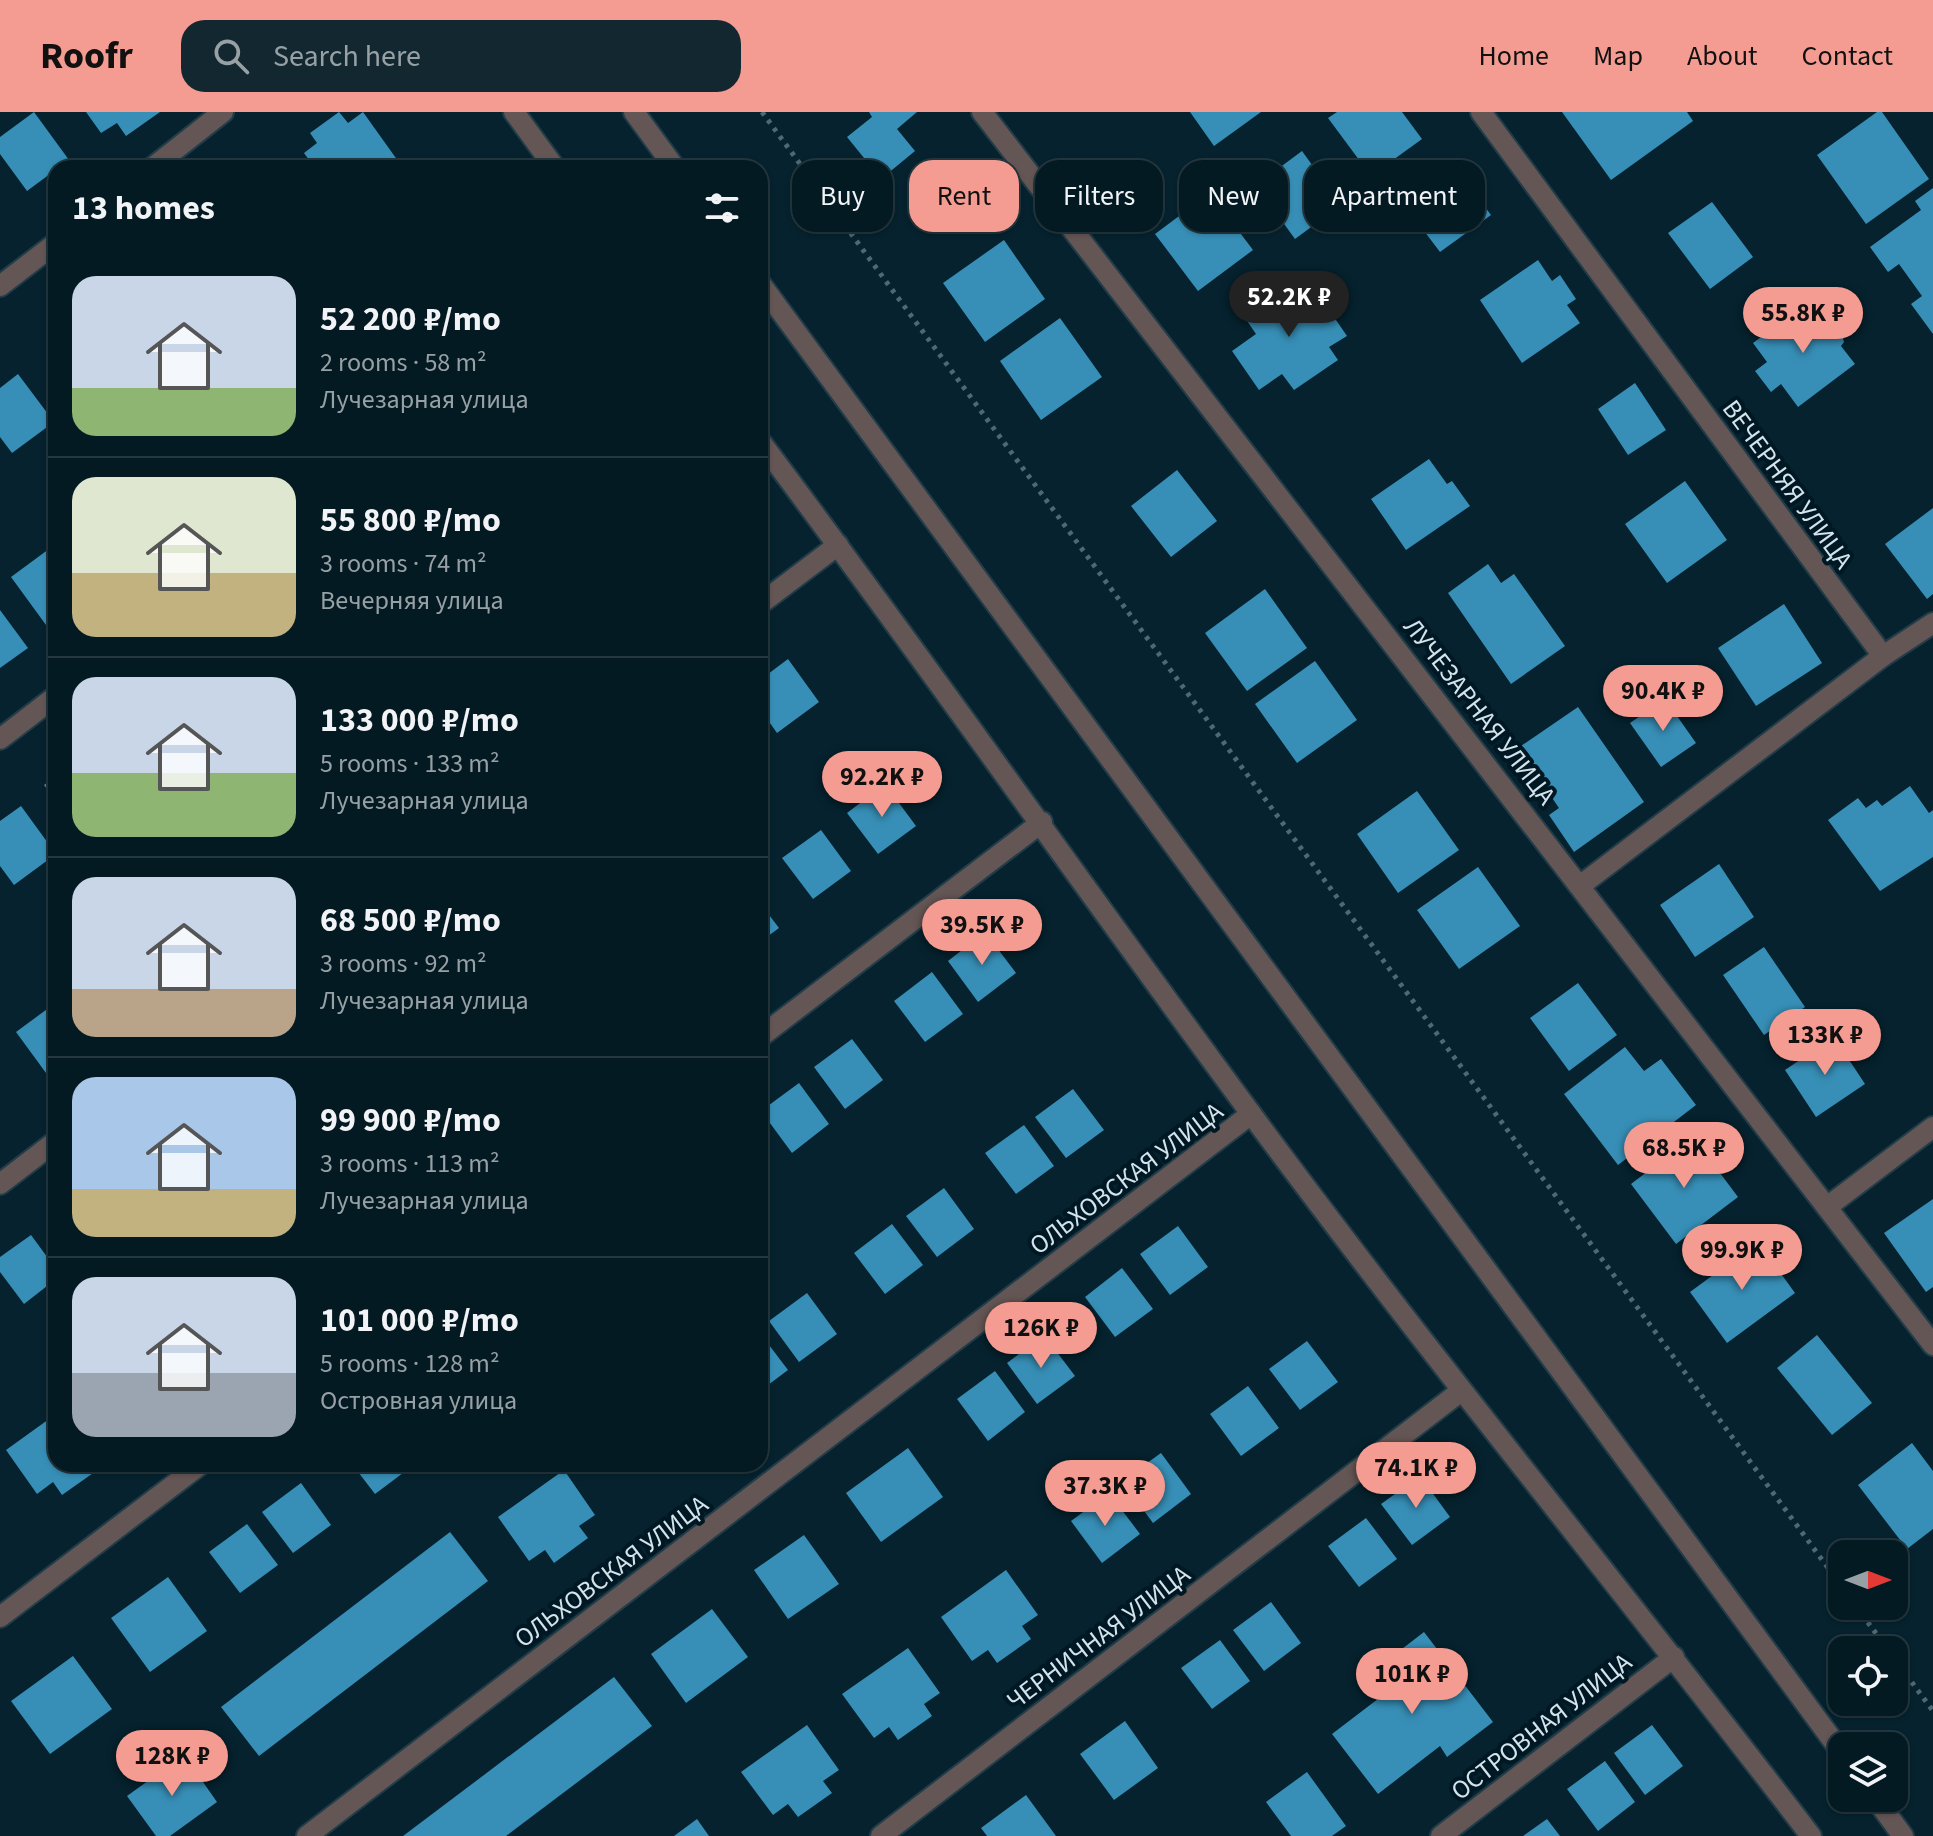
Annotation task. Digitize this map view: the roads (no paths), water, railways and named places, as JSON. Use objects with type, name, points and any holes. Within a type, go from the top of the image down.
[{"type":"street","points":[[162,160],[223,112]]},
{"type":"street","points":[[514,112],[549,160]]},
{"type":"street","points":[[634,112],[669,160]]},
{"type":"street","name":"ЛУЧЕЗАРНАЯ УЛИЦА","points":[[982,112],[1933,1345]]},
{"type":"street","name":"ВЕЧЕРНЯЯ УЛИЦА","points":[[1481,112],[1883,656]]},
{"type":"street","points":[[0,286],[48,249]]},
{"type":"street","points":[[768,294],[1828,1734]]},
{"type":"street","points":[[768,452],[1042,822],[1251,1114],[1461,1391],[1674,1657],[1811,1836]]},
{"type":"street","points":[[768,598],[838,545]]},
{"type":"street","points":[[1581,885],[1883,656],[1933,623]]},
{"type":"street","points":[[0,739],[48,702]]},
{"type":"street","points":[[768,1031],[1042,822]]},
{"type":"street","name":"ОЛЬХОВСКАЯ УЛИЦА","points":[[307,1836],[1251,1114]]},
{"type":"street","points":[[1827,1207],[1933,1127]]},
{"type":"street","points":[[0,1184],[48,1147]]},
{"type":"street","name":"ЧЕРНИЧНАЯ УЛИЦА","points":[[881,1836],[1461,1391]]},
{"type":"street","points":[[0,1617],[190,1472]]},
{"type":"street","name":"ОСТРОВНАЯ УЛИЦА","points":[[1441,1836],[1674,1657]]},
{"type":"street","points":[[1885,1812],[1903,1836]]}]
